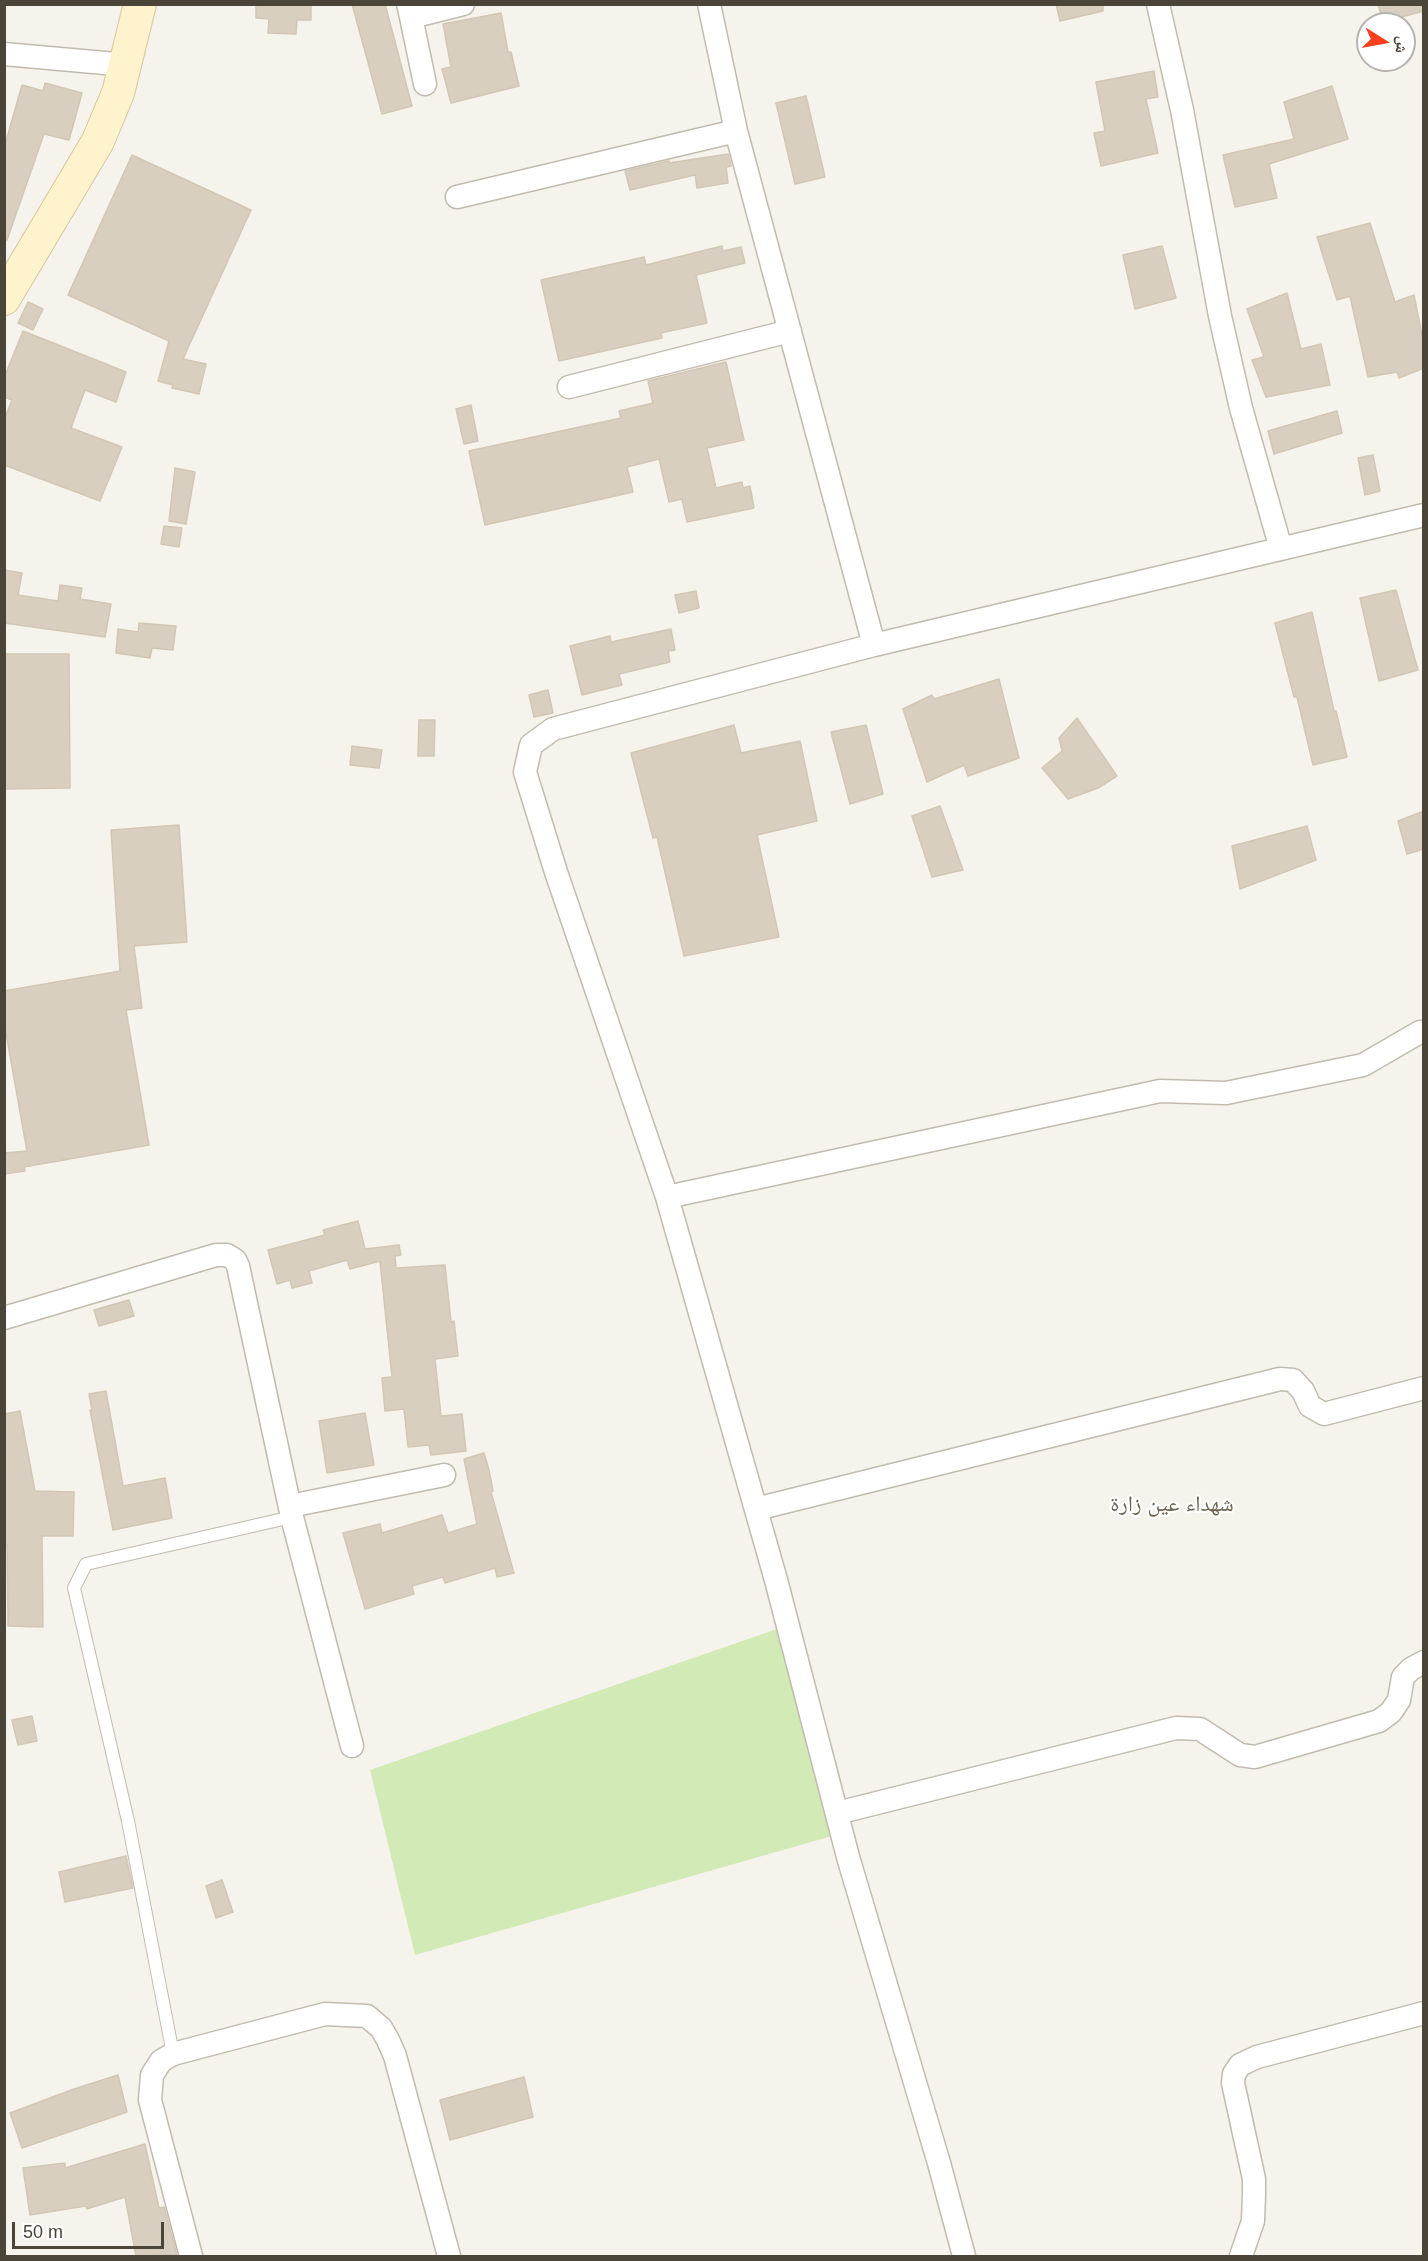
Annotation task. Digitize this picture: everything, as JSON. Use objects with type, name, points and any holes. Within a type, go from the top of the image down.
[{"type":"street","points":[[4,298],[98,141],[127,65],[141,4]]},
{"type":"street","points":[[425,84],[410,10],[463,4]]},
{"type":"street","points":[[710,4],[736,131],[874,645]]},
{"type":"street","points":[[1158,4],[1182,110],[1220,315],[1241,408],[1281,549]]},
{"type":"street","points":[[4,54],[127,65]]},
{"type":"street","points":[[457,197],[736,131]]},
{"type":"street","points":[[569,387],[790,332]]},
{"type":"street","points":[[964,2256],[837,1813],[756,1509],[668,1197],[556,872],[525,772],[531,745],[552,729],[874,645],[1424,515]]},
{"type":"street","points":[[668,1197],[1160,1091],[1226,1093],[1363,1065],[1420,1032]]},
{"type":"street","points":[[4,1318],[216,1255],[227,1255],[235,1260],[291,1511],[352,1746]]},
{"type":"street","points":[[756,1509],[1280,1379],[1293,1380],[1303,1391],[1310,1406],[1324,1414],[1424,1388]]},
{"type":"street","points":[[291,1511],[444,1475]]},
{"type":"street","points":[[837,1813],[1176,1728],[1200,1729],[1240,1755],[1255,1757],[1379,1721],[1391,1712],[1399,1700],[1403,1677],[1411,1669],[1424,1662]]},
{"type":"street","points":[[1240,2256],[1253,2221],[1254,2179],[1233,2083],[1234,2074],[1240,2065],[1257,2057],[1424,2013]]},
{"type":"street","points":[[191,2256],[150,2100],[152,2075],[161,2061],[173,2054],[325,2014],[367,2016],[381,2028],[395,2056],[449,2256]]},
{"type":"lane","points":[[173,2054],[128,1821],[74,1588],[86,1564],[291,1511]]},
{"type":"green space","points":[[777,1629],[832,1836],[415,1955],[370,1770]]},
{"type":"building","points":[[256,4],[311,4],[311,20],[297,20],[296,34],[268,33],[269,19],[256,18]]},
{"type":"building","points":[[352,4],[385,4],[412,106],[382,114]]},
{"type":"building","points":[[1056,4],[1103,4],[1103,11],[1060,21]]},
{"type":"building","points":[[1378,4],[1424,4],[1424,11],[1416,13],[1380,12]]},
{"type":"building","points":[[501,13],[508,52],[511,52],[519,86],[451,103],[442,69],[451,67],[443,24]]},
{"type":"building","points":[[1154,71],[1158,97],[1146,99],[1158,153],[1101,166],[1094,133],[1105,131],[1096,82]]},
{"type":"building","points":[[45,83],[82,93],[69,140],[44,134],[7,240],[4,239],[4,148],[22,85],[43,91]]},
{"type":"building","points":[[1332,86],[1348,139],[1269,164],[1277,198],[1235,207],[1223,155],[1294,139],[1284,102]]},
{"type":"building","points":[[806,96],[825,177],[795,184],[776,103]]},
{"type":"building","points":[[728,154],[731,166],[726,167],[728,183],[697,188],[695,175],[630,190],[625,171],[669,161],[669,163]]},
{"type":"building","points":[[132,155],[251,210],[183,359],[206,364],[199,394],[172,388],[173,385],[158,381],[169,341],[68,295]]},
{"type":"building","points":[[1370,223],[1395,302],[1414,295],[1424,345],[1424,368],[1399,378],[1397,372],[1368,377],[1350,296],[1337,300],[1317,237]]},
{"type":"building","points":[[722,246],[723,251],[741,247],[745,263],[696,275],[707,323],[661,333],[662,338],[559,361],[541,280],[644,257],[646,265]]},
{"type":"building","points":[[1162,246],[1176,298],[1135,309],[1123,255]]},
{"type":"building","points":[[1287,293],[1301,349],[1321,344],[1330,385],[1266,397],[1252,360],[1264,357],[1247,309]]},
{"type":"building","points":[[28,302],[43,309],[33,330],[18,323]]},
{"type":"building","points":[[23,331],[126,372],[116,402],[85,390],[71,428],[122,447],[100,501],[4,465],[4,420],[12,400],[4,397],[4,378]]},
{"type":"building","points":[[726,362],[744,440],[707,448],[716,488],[742,482],[743,488],[750,486],[754,508],[687,522],[682,499],[669,502],[659,459],[627,467],[633,492],[485,525],[469,451],[621,418],[619,411],[653,403],[648,381]]},
{"type":"building","points":[[471,405],[478,441],[464,444],[456,409]]},
{"type":"building","points":[[1337,411],[1342,433],[1274,454],[1268,431]]},
{"type":"building","points":[[1373,455],[1380,491],[1365,495],[1358,458]]},
{"type":"building","points":[[175,468],[195,472],[186,524],[169,521]]},
{"type":"building","points":[[164,526],[182,528],[179,547],[161,544]]},
{"type":"building","points":[[4,570],[22,573],[18,595],[58,601],[60,585],[82,588],[80,599],[111,604],[105,637],[4,623]]},
{"type":"building","points":[[1396,590],[1418,670],[1379,681],[1360,598]]},
{"type":"building","points":[[696,591],[699,608],[679,613],[675,595]]},
{"type":"building","points":[[1312,612],[1334,711],[1336,711],[1347,757],[1313,765],[1297,697],[1294,697],[1275,623]]},
{"type":"building","points":[[139,623],[176,626],[173,650],[152,648],[150,658],[116,653],[118,629],[138,632]]},
{"type":"building","points":[[671,629],[675,650],[668,651],[670,662],[619,674],[622,685],[582,695],[570,646],[610,636],[611,642]]},
{"type":"building","points":[[4,654],[69,654],[70,788],[4,789]]},
{"type":"building","points":[[999,679],[1019,758],[968,776],[964,765],[927,782],[903,709],[932,695],[934,699]]},
{"type":"building","points":[[548,690],[553,713],[534,717],[529,695]]},
{"type":"building","points":[[1077,718],[1117,776],[1098,788],[1068,799],[1042,768],[1062,751],[1059,738]]},
{"type":"building","points":[[419,720],[435,720],[434,756],[418,756]]},
{"type":"building","points":[[734,725],[741,753],[800,741],[817,821],[757,835],[779,937],[684,956],[657,837],[653,838],[631,753]]},
{"type":"building","points":[[866,725],[883,794],[850,804],[831,732]]},
{"type":"building","points":[[352,746],[382,750],[379,768],[350,765]]},
{"type":"building","points":[[940,806],[963,870],[932,877],[912,816]]},
{"type":"building","points":[[1424,811],[1424,849],[1407,854],[1398,821]]},
{"type":"building","points":[[179,825],[187,942],[134,946],[142,1008],[126,1010],[149,1145],[24,1167],[25,1171],[4,1174],[4,1153],[27,1151],[4,1022],[4,991],[120,971],[111,830]]},
{"type":"building","points":[[1307,826],[1316,860],[1240,889],[1232,846]]},
{"type":"building","points":[[358,1221],[365,1249],[399,1245],[401,1255],[395,1256],[396,1268],[445,1265],[451,1322],[454,1321],[458,1356],[435,1359],[441,1416],[462,1414],[466,1451],[431,1455],[429,1445],[408,1447],[404,1409],[385,1411],[382,1378],[392,1377],[380,1261],[350,1269],[347,1260],[309,1271],[312,1283],[292,1288],[290,1280],[277,1284],[268,1250],[325,1235],[323,1230]]},
{"type":"building","points":[[129,1300],[134,1316],[99,1326],[94,1310]]},
{"type":"building","points":[[106,1391],[123,1486],[165,1478],[172,1518],[113,1530],[89,1394]]},
{"type":"building","points":[[20,1411],[35,1491],[74,1492],[73,1536],[42,1536],[43,1627],[8,1626],[7,1545],[4,1545],[4,1414]]},
{"type":"building","points":[[365,1413],[374,1465],[327,1473],[319,1421]]},
{"type":"building","points":[[484,1453],[493,1491],[491,1492],[514,1573],[497,1577],[495,1568],[445,1583],[443,1577],[412,1586],[414,1594],[365,1609],[343,1533],[380,1524],[382,1533],[442,1515],[448,1533],[477,1524],[464,1459]]},
{"type":"building","points":[[32,1716],[37,1741],[18,1745],[12,1720]]},
{"type":"building","points":[[126,1856],[133,1888],[65,1902],[59,1872]]},
{"type":"building","points":[[222,1880],[233,1912],[216,1918],[206,1886]]},
{"type":"building","points":[[118,2075],[127,2112],[22,2148],[10,2113]]},
{"type":"building","points":[[524,2077],[533,2117],[450,2140],[440,2100]]},
{"type":"building","points":[[145,2144],[159,2208],[164,2207],[177,2255],[136,2256],[125,2197],[87,2209],[86,2206],[30,2215],[23,2168],[65,2163],[65,2168]]},
{"type":"district","name":"شهداء عين زارة","points":[[1172,1505]]}]
